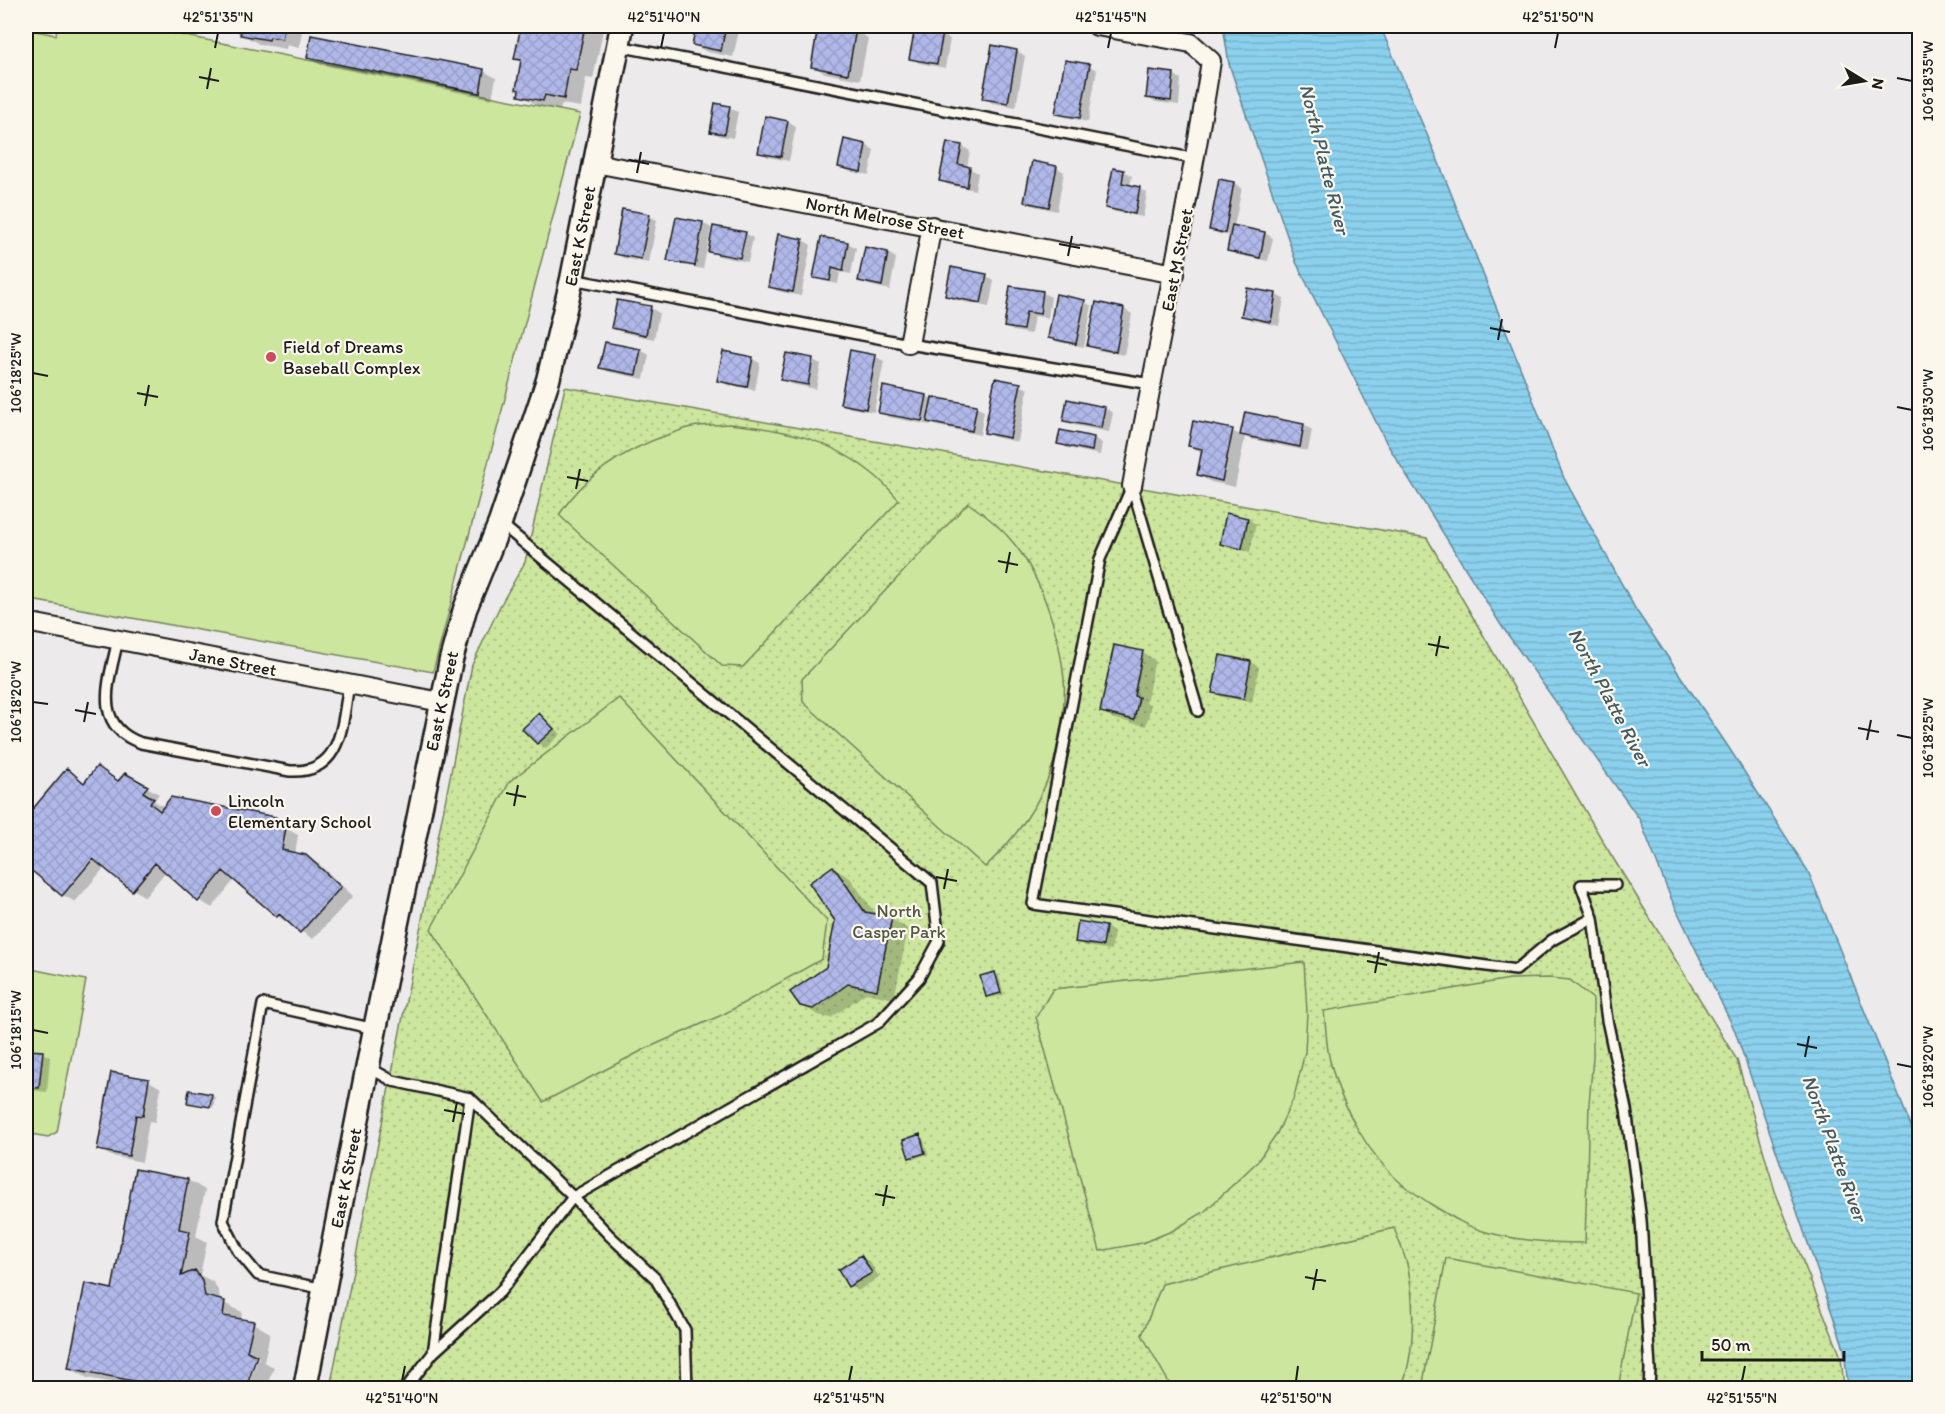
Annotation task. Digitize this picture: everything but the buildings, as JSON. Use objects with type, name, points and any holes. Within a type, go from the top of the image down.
[{"type":"street","name":"East M Street","points":[[1097,26],[1191,43],[1211,61],[1175,274],[1132,486]]},
{"type":"street","name":"East K Street","points":[[305,1389],[441,702],[465,609],[500,523],[548,380],[572,279],[620,36]]},
{"type":"street","name":"North Melrose Street","points":[[595,163],[1175,274]]},
{"type":"street","points":[[909,344],[932,226]]},
{"type":"street","name":"Jane Street","points":[[26,622],[441,702]]},
{"type":"lane","points":[[620,36],[1196,159]]},
{"type":"lane","points":[[572,279],[909,344],[1151,384]]},
{"type":"lane","points":[[1132,486],[1198,711]]},
{"type":"lane","points":[[1132,486],[1100,559],[1033,904],[1516,970],[1552,940],[1593,918]]},
{"type":"lane","points":[[406,1389],[433,1353],[500,1292],[573,1197],[878,1023],[919,978],[939,941],[932,883],[500,523]]},
{"type":"lane","points":[[118,639],[107,693],[109,715],[121,733],[130,739],[152,745],[290,771],[311,770],[321,765],[336,748],[349,684]]},
{"type":"lane","points":[[1615,885],[1581,885],[1593,918],[1607,1020],[1626,1109],[1641,1220],[1650,1370],[1649,1389]]},
{"type":"lane","points":[[324,1289],[258,1275],[238,1251],[223,1221],[263,1004],[375,1029]]},
{"type":"lane","points":[[368,1067],[393,1081],[470,1098],[655,1278],[685,1330],[687,1389]]},
{"type":"lane","points":[[433,1353],[470,1098]]},
{"type":"green space","name":"Field of Dreams Baseball Complex","points":[[57,26],[136,26],[580,114],[433,672],[26,599],[26,29],[56,35]]},
{"type":"green space","name":"North Casper Park","points":[[565,387],[1427,538],[1605,845],[1737,1060],[1775,1191],[1841,1357],[1844,1388],[330,1388],[472,665],[500,606],[525,562]]},
{"type":"green space","points":[[729,424],[787,433],[822,444],[873,474],[899,500],[743,667],[722,666],[559,515],[569,501],[594,476],[638,447],[689,428]]},
{"type":"green space","points":[[968,503],[1006,534],[1034,575],[1054,627],[1064,679],[1060,731],[1049,776],[1027,819],[985,867],[803,702],[802,679]]},
{"type":"green space","points":[[619,698],[827,921],[822,959],[724,1014],[645,1049],[543,1102],[431,929],[510,781]]},
{"type":"green space","points":[[1304,962],[1307,1012],[1305,1052],[1294,1097],[1277,1133],[1257,1162],[1204,1212],[1172,1231],[1142,1243],[1100,1251],[1036,1017],[1053,989]]},
{"type":"green space","points":[[26,968],[86,980],[57,1132],[48,1137],[26,1133]]},
{"type":"green space","points":[[1510,979],[1570,980],[1593,999],[1593,1057],[1589,1104],[1585,1243],[1535,1241],[1486,1232],[1456,1219],[1403,1185],[1378,1159],[1348,1112],[1335,1078],[1328,1049],[1324,1011]]},
{"type":"green space","points":[[1394,1228],[1408,1268],[1413,1313],[1409,1361],[1401,1388],[1172,1388],[1142,1335],[1162,1284]]},
{"type":"green space","points":[[1446,1258],[1636,1293],[1618,1388],[1422,1388]]},
{"type":"water","name":"North Platte River","points":[[1223,26],[1380,26],[1435,153],[1564,478],[1636,610],[1808,871],[1919,1146],[1919,1388],[1848,1388],[1844,1348],[1735,1031],[1670,896],[1640,820],[1501,625],[1387,444],[1296,262],[1229,64]]},
{"type":"place","name":"Field of Dreams Baseball Complex","points":[[271,357]]},
{"type":"place","name":"Lincoln Elementary School","points":[[216,811]]}]
